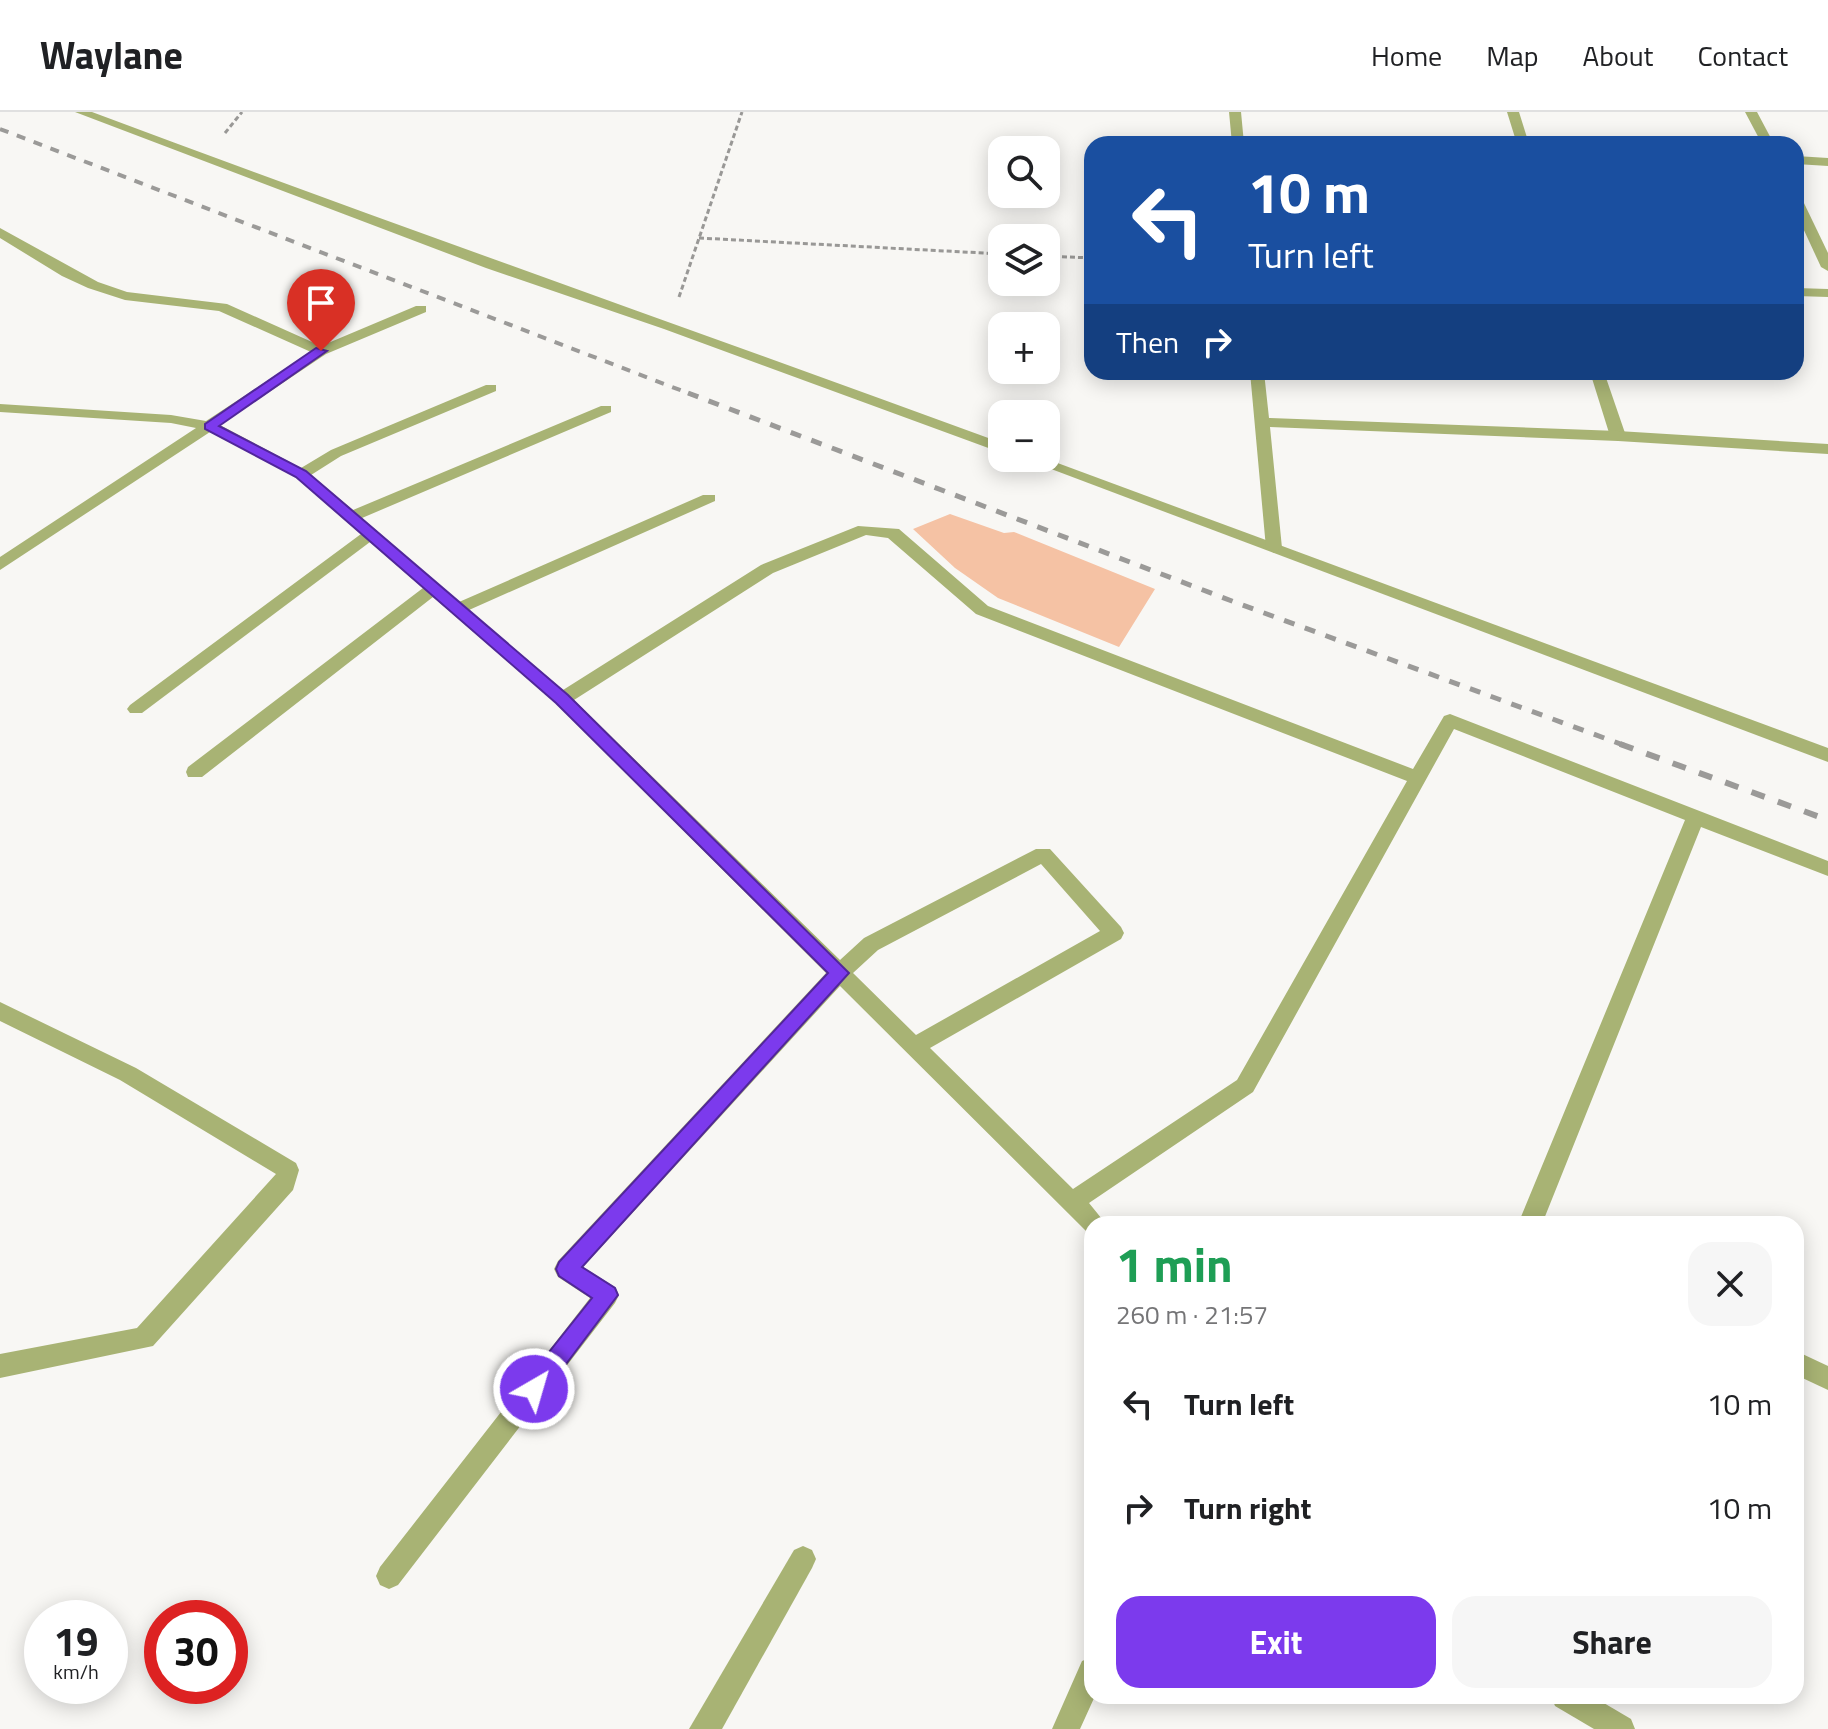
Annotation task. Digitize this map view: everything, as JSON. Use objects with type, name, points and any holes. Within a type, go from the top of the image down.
[{"type":"street","points":[[81,112],[491,265],[669,326],[988,443]]},
{"type":"street","points":[[1235,112],[1237,136]]},
{"type":"street","points":[[1513,112],[1520,136]]},
{"type":"street","points":[[1751,112],[1764,136]]},
{"type":"street","points":[[1804,160],[1828,162]]},
{"type":"street","points":[[1804,216],[1828,267]]},
{"type":"street","points":[[0,232],[67,273],[93,285],[125,296],[222,307],[321,351]]},
{"type":"street","points":[[1804,292],[1828,293]]},
{"type":"street","points":[[0,565],[321,351],[421,309]]},
{"type":"street","points":[[1258,380],[1274,548]]},
{"type":"street","points":[[1600,380],[1618,436]]},
{"type":"street","points":[[301,474],[336,453],[491,388]]},
{"type":"street","points":[[0,408],[171,419],[210,426],[301,474],[562,699],[1086,1216]]},
{"type":"street","points":[[351,517],[606,409]]},
{"type":"street","points":[[1261,422],[1618,436],[1828,449]]},
{"type":"street","points":[[1060,469],[1828,755]]},
{"type":"street","points":[[457,609],[709,498]]},
{"type":"street","points":[[562,699],[767,569],[864,530],[893,533],[982,610],[1418,778]]},
{"type":"street","points":[[136,709],[371,534]]},
{"type":"street","points":[[195,772],[433,588]]},
{"type":"street","points":[[1072,1202],[1245,1086],[1450,720],[1828,869]]},
{"type":"street","points":[[1533,1216],[1696,816]]},
{"type":"street","points":[[389,1576],[607,1295],[566,1269],[839,973],[871,944],[1043,854],[1114,933],[914,1047]]},
{"type":"street","points":[[0,1011],[128,1074],[288,1170],[285,1183],[144,1338],[0,1366]]},
{"type":"street","points":[[1804,1367],[1828,1378]]},
{"type":"street","points":[[703,1729],[709,1725],[803,1559]]},
{"type":"street","points":[[1066,1729],[1084,1689]]},
{"type":"street","points":[[1579,1704],[1621,1729]]},
{"type":"path","points":[[669,326],[742,112]]},
{"type":"path","points":[[699,238],[988,253]]},
{"type":"path","points":[[1060,257],[1084,258]]},
{"type":"shaded area","points":[[950,514],[1004,533],[1014,532],[1155,589],[1119,647],[998,598],[955,568],[913,529]]},
{"type":"railway","points":[[0,129],[693,395]]},
{"type":"railway","points":[[688,393],[1237,603],[1626,746]]},
{"type":"railway","points":[[1620,744],[1828,820]]},
{"type":"route","points":[[321,351],[210,426],[301,474],[562,699],[839,973],[566,1269],[607,1295],[534,1389]]}]
